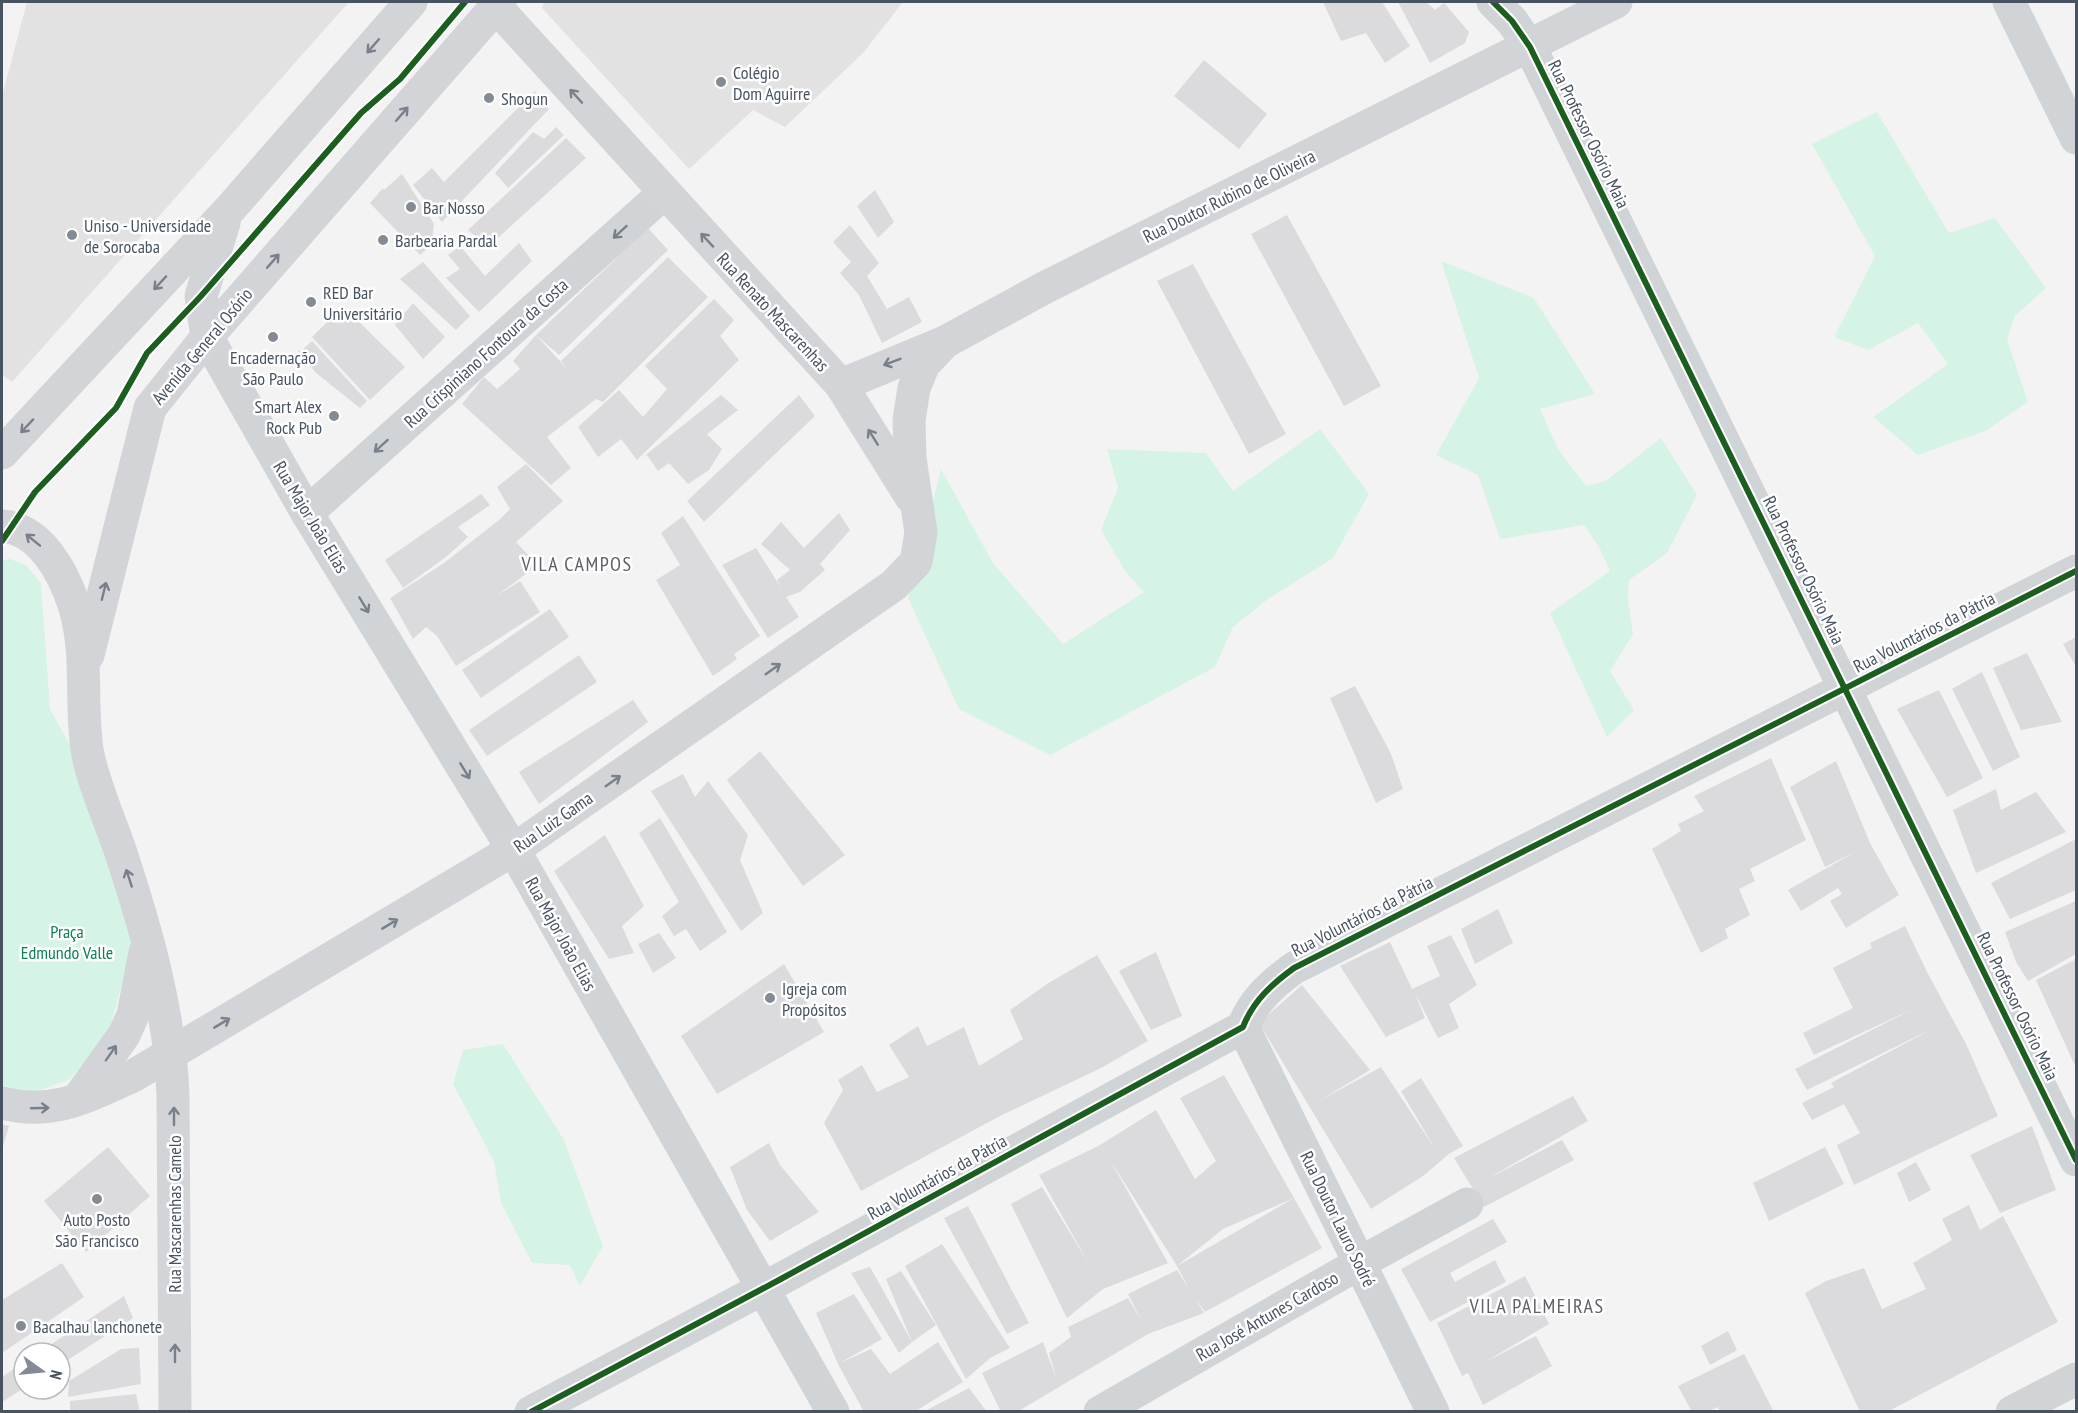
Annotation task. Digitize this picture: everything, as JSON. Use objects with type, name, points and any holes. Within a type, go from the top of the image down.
[{"type":"main road","points":[[2,453],[229,210],[411,2]]},
{"type":"main road","name":"Rua Doutor Rubino de Oliveira","points":[[841,385],[945,342],[1044,288],[1616,2]]},
{"type":"main road","name":"Rua Renato Mascarenhas","points":[[498,4],[664,193],[841,385],[915,504]]},
{"type":"main road","name":"Avenida General Osório","points":[[84,668],[150,408],[207,337],[498,4]]},
{"type":"main road","points":[[207,337],[201,296],[213,251],[229,210]]},
{"type":"main road","points":[[915,504],[909,420],[914,388],[924,364],[945,342]]},
{"type":"main road","name":"Rua Luiz Gama","points":[[77,1101],[133,1076],[513,850],[894,585],[916,562],[921,533],[915,504]]},
{"type":"main road","points":[[2,526],[12,527],[25,533],[50,553],[74,605],[84,668],[87,750],[147,934],[172,1053]]},
{"type":"main road","points":[[2,1103],[36,1109],[77,1101],[124,1035],[133,1015],[143,968],[147,934]]},
{"type":"main road","name":"Rua Mascarenhas Camelo","points":[[172,1053],[175,1412]]},
{"type":"street","name":"Rua Professor Osório Maia","points":[[1492,2],[1512,21],[1530,47],[2076,1160]]},
{"type":"street","points":[[2008,2],[2076,138]]},
{"type":"street","name":"Rua Crispiniano Fontoura da Costa","points":[[307,513],[664,193]]},
{"type":"street","name":"Rua Major João Elias","points":[[207,337],[307,513],[513,850],[833,1412]]},
{"type":"street","name":"Rua Voluntários da Pátria","points":[[531,1412],[1243,1027],[1249,1011],[1272,984],[1293,968],[2076,571]]},
{"type":"street","name":"Rua Doutor Lauro Sodré","points":[[1243,1027],[1433,1412]]},
{"type":"street","name":"Rua José Antunes Cardoso","points":[[1100,1412],[1467,1204]]},
{"type":"street","points":[[2012,1412],[2076,1379]]},
{"type":"shaded area","name":"Uniso - Universidade de Sorocaba","points":[[27,2],[349,2],[12,382],[2,375],[2,96]]},
{"type":"shaded area","name":"Colégio Dom Aguirre","points":[[544,2],[903,2],[863,53],[785,127],[753,110],[689,169],[542,8]]},
{"type":"green space","points":[[1877,112],[1949,233],[1995,218],[2046,288],[2015,316],[2007,339],[2028,402],[1985,431],[1918,455],[1873,417],[1948,364],[1918,323],[1868,350],[1834,337],[1875,256],[1812,144]]},
{"type":"green space","points":[[1441,261],[1534,298],[1595,394],[1540,409],[1558,449],[1586,486],[1606,481],[1661,438],[1697,495],[1667,553],[1629,580],[1628,599],[1633,634],[1610,671],[1634,710],[1607,737],[1550,613],[1610,571],[1599,547],[1584,525],[1500,539],[1478,475],[1436,455],[1479,378]]},
{"type":"green space","points":[[1320,429],[1369,494],[1333,558],[1268,599],[1233,627],[1215,667],[1050,755],[959,709],[908,598],[941,469],[993,563],[1063,644],[1144,592],[1127,574],[1101,530],[1118,488],[1107,449],[1206,453],[1233,491]]},
{"type":"green space","name":"Praça Edmundo Valle","points":[[10,559],[26,565],[41,583],[50,709],[73,751],[134,940],[108,1035],[70,1079],[12,1101],[2,1098],[2,560]]},
{"type":"green space","points":[[503,1044],[564,1140],[603,1246],[580,1286],[570,1265],[532,1263],[501,1203],[494,1161],[453,1084],[463,1050]]},
{"type":"building","points":[[1323,2],[1382,2],[1410,46],[1385,63],[1366,33],[1341,41]]},
{"type":"building","points":[[1398,2],[1426,2],[1435,10],[1444,3],[1469,32],[1465,43],[1430,63]]},
{"type":"building","points":[[1204,60],[1267,114],[1239,149],[1174,96]]},
{"type":"building","points":[[535,91],[549,109],[442,222],[413,185],[432,168],[444,182]]},
{"type":"building","points":[[556,127],[564,135],[508,188],[495,173],[533,132],[544,139]]},
{"type":"building","points":[[566,138],[586,158],[488,247],[468,230]]},
{"type":"building","points":[[402,174],[434,224],[431,245],[420,255],[370,203],[383,188],[384,190]]},
{"type":"building","points":[[875,190],[894,222],[878,238],[857,206]]},
{"type":"building","points":[[1287,215],[1381,386],[1344,406],[1251,234]]},
{"type":"building","points":[[850,225],[879,263],[867,276],[887,309],[909,297],[922,322],[882,343],[859,295],[840,273],[851,262],[833,242]]},
{"type":"building","points":[[648,228],[668,250],[559,355],[536,335]]},
{"type":"building","points":[[519,243],[532,261],[479,312],[446,278],[460,269],[448,255],[460,246],[485,276]]},
{"type":"building","points":[[668,257],[708,297],[603,402],[596,399],[547,437],[571,468],[551,485],[462,404],[484,377],[497,389],[520,369],[513,361],[536,335],[569,371],[561,361]]},
{"type":"building","points":[[423,262],[470,316],[456,330],[400,279]]},
{"type":"building","points":[[1193,264],[1286,434],[1249,454],[1157,281]]},
{"type":"building","points":[[714,299],[734,320],[720,336],[739,360],[637,460],[621,439],[598,457],[578,427],[619,390],[643,417],[667,389],[645,366]]},
{"type":"building","points":[[413,303],[445,337],[423,359],[395,325]]},
{"type":"building","points":[[343,306],[405,367],[370,400],[312,337]]},
{"type":"building","points":[[312,341],[367,401],[360,408],[316,373],[297,350],[301,351]]},
{"type":"building","points":[[721,395],[738,410],[707,434],[722,449],[709,470],[688,484],[669,463],[658,471],[647,455],[643,457]]},
{"type":"building","points":[[799,395],[815,416],[704,522],[687,501]]},
{"type":"building","points":[[526,464],[563,501],[516,542],[538,565],[496,596],[520,581],[540,612],[456,666],[437,636],[426,627],[413,639],[390,598],[444,563],[499,520],[510,509],[497,487]]},
{"type":"building","points":[[481,494],[490,505],[458,527],[468,537],[446,557],[403,588],[385,560]]},
{"type":"building","points":[[839,513],[850,530],[820,564],[825,570],[800,592],[786,597],[799,617],[768,638],[722,565],[756,548],[781,588],[777,580],[790,570],[761,544],[781,522],[804,548]]},
{"type":"building","points":[[683,516],[760,636],[734,654],[737,659],[713,676],[656,580],[680,565],[661,533]]},
{"type":"building","points":[[550,609],[569,637],[481,698],[462,670]]},
{"type":"building","points":[[2076,637],[2076,667],[2063,644]]},
{"type":"building","points":[[2027,653],[2062,722],[2021,730],[1993,668]]},
{"type":"building","points":[[579,655],[597,682],[487,756],[469,730]]},
{"type":"building","points":[[1982,672],[2020,757],[1993,771],[1952,689]]},
{"type":"building","points":[[1355,686],[1391,754],[1403,789],[1376,803],[1330,698]]},
{"type":"building","points":[[1939,690],[1983,778],[1947,797],[1897,709]]},
{"type":"building","points":[[633,700],[648,722],[539,804],[519,772]]},
{"type":"building","points":[[760,751],[845,855],[803,886],[727,780]]},
{"type":"building","points":[[1771,758],[1806,840],[1750,869],[1755,881],[1739,889],[1750,915],[1725,929],[1728,938],[1701,953],[1652,849],[1681,831],[1678,824],[1704,811],[1694,796]]},
{"type":"building","points":[[1836,761],[1870,843],[1899,895],[1846,928],[1830,901],[1842,894],[1838,888],[1801,911],[1788,890],[1855,852],[1825,867],[1790,787]]},
{"type":"building","points":[[683,774],[695,797],[708,781],[748,835],[740,860],[763,913],[741,931],[651,791]]},
{"type":"building","points":[[1996,789],[2001,810],[2036,792],[2066,832],[1976,873],[1953,810]]},
{"type":"building","points":[[660,818],[727,932],[700,951],[686,929],[674,936],[662,916],[679,902],[639,833]]},
{"type":"building","points":[[605,835],[644,906],[622,926],[634,953],[609,959],[554,871]]},
{"type":"building","points":[[2076,839],[2076,890],[2010,919],[1991,883]]},
{"type":"building","points":[[2076,901],[2076,954],[2028,981],[2016,962],[2005,932]]},
{"type":"building","points":[[1498,909],[1513,943],[1475,964],[1461,929]]},
{"type":"building","points":[[1905,926],[1966,1044],[1998,1116],[1854,1185],[1837,1145],[1860,1133],[1844,1104],[1812,1120],[1802,1103],[1834,1087],[1831,1083],[1932,1029],[1807,1090],[1795,1069],[1913,1009],[1814,1055],[1803,1033],[1853,1008],[1833,968],[1872,948],[1870,943]]},
{"type":"building","points":[[659,933],[676,958],[653,973],[638,944]]},
{"type":"building","points":[[1451,935],[1477,985],[1449,1004],[1459,1028],[1438,1038],[1415,993],[1425,1018],[1386,1037],[1340,966],[1390,942],[1412,989],[1440,976],[1427,946]]},
{"type":"building","points":[[1156,952],[1182,1016],[1151,1030],[1119,971]]},
{"type":"building","points":[[1097,955],[1148,1041],[1101,1068],[1000,1116],[861,1191],[824,1123],[843,1090],[838,1080],[862,1065],[877,1092],[909,1077],[889,1045],[918,1026],[927,1046],[964,1027],[979,1066],[1023,1039],[1010,1010],[1050,982]]},
{"type":"building","points":[[2076,959],[2076,1068],[2036,980]]},
{"type":"building","name":"Igreja com Propósitos","points":[[784,964],[824,1032],[717,1094],[681,1036]]},
{"type":"building","points":[[1302,985],[1370,1070],[1321,1100],[1381,1067],[1435,1149],[1401,1091],[1421,1078],[1463,1146],[1449,1154],[1423,1176],[1371,1209],[1259,1023]]},
{"type":"building","points":[[1224,1075],[1294,1198],[1223,1229],[1177,1266],[1110,1160],[1168,1263],[1103,1289],[1067,1318],[1011,1204],[1042,1187],[1089,1264],[1039,1175],[1100,1145],[1156,1110],[1195,1179],[1216,1161],[1180,1098]]},
{"type":"building","points":[[1573,1096],[1588,1121],[1487,1179],[1562,1140],[1574,1160],[1484,1207],[1454,1158]]},
{"type":"building","points":[[2,1124],[9,1126],[2,1150]]},
{"type":"building","points":[[2032,1126],[2056,1190],[2000,1213],[1970,1155]]},
{"type":"building","points":[[769,1143],[780,1165],[819,1212],[770,1241],[747,1210],[730,1167]]},
{"type":"building","name":"Auto Posto São Francisco","points":[[108,1147],[150,1196],[86,1252],[44,1201]]},
{"type":"building","points":[[1825,1147],[1844,1184],[1769,1221],[1753,1183]]},
{"type":"building","points":[[1916,1162],[1931,1190],[1909,1202],[1897,1173]]},
{"type":"building","points":[[1294,1198],[1322,1248],[1205,1312],[1195,1298],[1204,1313],[1148,1334],[1017,1412],[1001,1412],[982,1373],[1043,1342],[1057,1381],[1049,1353],[1071,1337],[1068,1327],[1128,1298],[1141,1320],[1128,1294],[1177,1270],[1189,1289],[1177,1266]]},
{"type":"building","points":[[1969,1205],[1980,1230],[2003,1216],[2058,1322],[1889,1411],[1860,1412],[1805,1293],[1826,1281],[1864,1268],[1882,1309],[1926,1289],[1913,1263],[1952,1240],[1942,1219]]},
{"type":"building","points":[[968,1206],[1029,1323],[1007,1334],[944,1218]]},
{"type":"building","points":[[1493,1219],[1507,1242],[1450,1273],[1455,1282],[1495,1260],[1506,1282],[1430,1322],[1401,1269]]},
{"type":"building","points":[[942,1244],[1010,1348],[990,1358],[966,1379],[905,1266]]},
{"type":"building","name":"Bacalhau lanchonete","points":[[62,1263],[84,1297],[20,1341],[12,1341],[12,1346],[2,1353],[2,1300]]},
{"type":"building","points":[[870,1267],[912,1342],[899,1353],[851,1273]]},
{"type":"building","points":[[901,1271],[936,1325],[912,1342],[886,1279]]},
{"type":"building","points":[[1525,1276],[1549,1324],[1485,1362],[1536,1336],[1552,1366],[1483,1405],[1468,1373],[1462,1376],[1437,1323]]},
{"type":"building","points":[[854,1294],[882,1339],[840,1363],[871,1349],[890,1374],[938,1342],[963,1382],[914,1412],[864,1412],[838,1364],[816,1313]]},
{"type":"building","points":[[124,1296],[133,1318],[72,1357],[72,1341],[56,1341]]},
{"type":"building","points":[[1728,1331],[1737,1350],[1710,1365],[1701,1346]]},
{"type":"building","points":[[139,1348],[141,1384],[72,1396],[72,1379],[121,1349]]},
{"type":"building","points":[[1744,1354],[1774,1412],[1720,1412],[1718,1407],[1706,1412],[1692,1412],[1678,1386]]},
{"type":"building","points":[[12,1370],[12,1396],[2,1402],[2,1377]]},
{"type":"building","points":[[969,1388],[987,1412],[923,1412]]},
{"type":"building","points":[[136,1394],[140,1412],[70,1412],[70,1401]]},
{"type":"cycle path","points":[[2,541],[35,492],[116,408],[147,353],[201,296],[361,113],[400,79],[465,2]]},
{"type":"cycle path","points":[[1493,2],[1512,21],[1530,47],[2076,1160]]},
{"type":"cycle path","points":[[531,1412],[779,1280],[1243,1027],[1252,1009],[1264,994],[1294,968],[2076,571]]},
{"type":"place","name":"Colégio Dom Aguirre","points":[[721,82]]},
{"type":"place","name":"Shogun","points":[[489,98]]},
{"type":"place","name":"Bar Nosso","points":[[411,207]]},
{"type":"place","name":"Uniso - Universidade de Sorocaba","points":[[72,235]]},
{"type":"place","name":"Barbearia Pardal","points":[[383,240]]},
{"type":"place","name":"RED Bar Universitário","points":[[311,302]]},
{"type":"place","name":"Encadernação São Paulo","points":[[273,337]]},
{"type":"place","name":"Smart Alex Rock Pub","points":[[334,416]]},
{"type":"place","name":"Igreja com Propósitos","points":[[770,998]]},
{"type":"place","name":"Auto Posto São Francisco","points":[[97,1199]]},
{"type":"place","name":"Bacalhau lanchonete","points":[[21,1326]]},
{"type":"district","name":"VILA CAMPOS","points":[[577,564]]},
{"type":"district","name":"VILA PALMEIRAS","points":[[1537,1306]]}]
